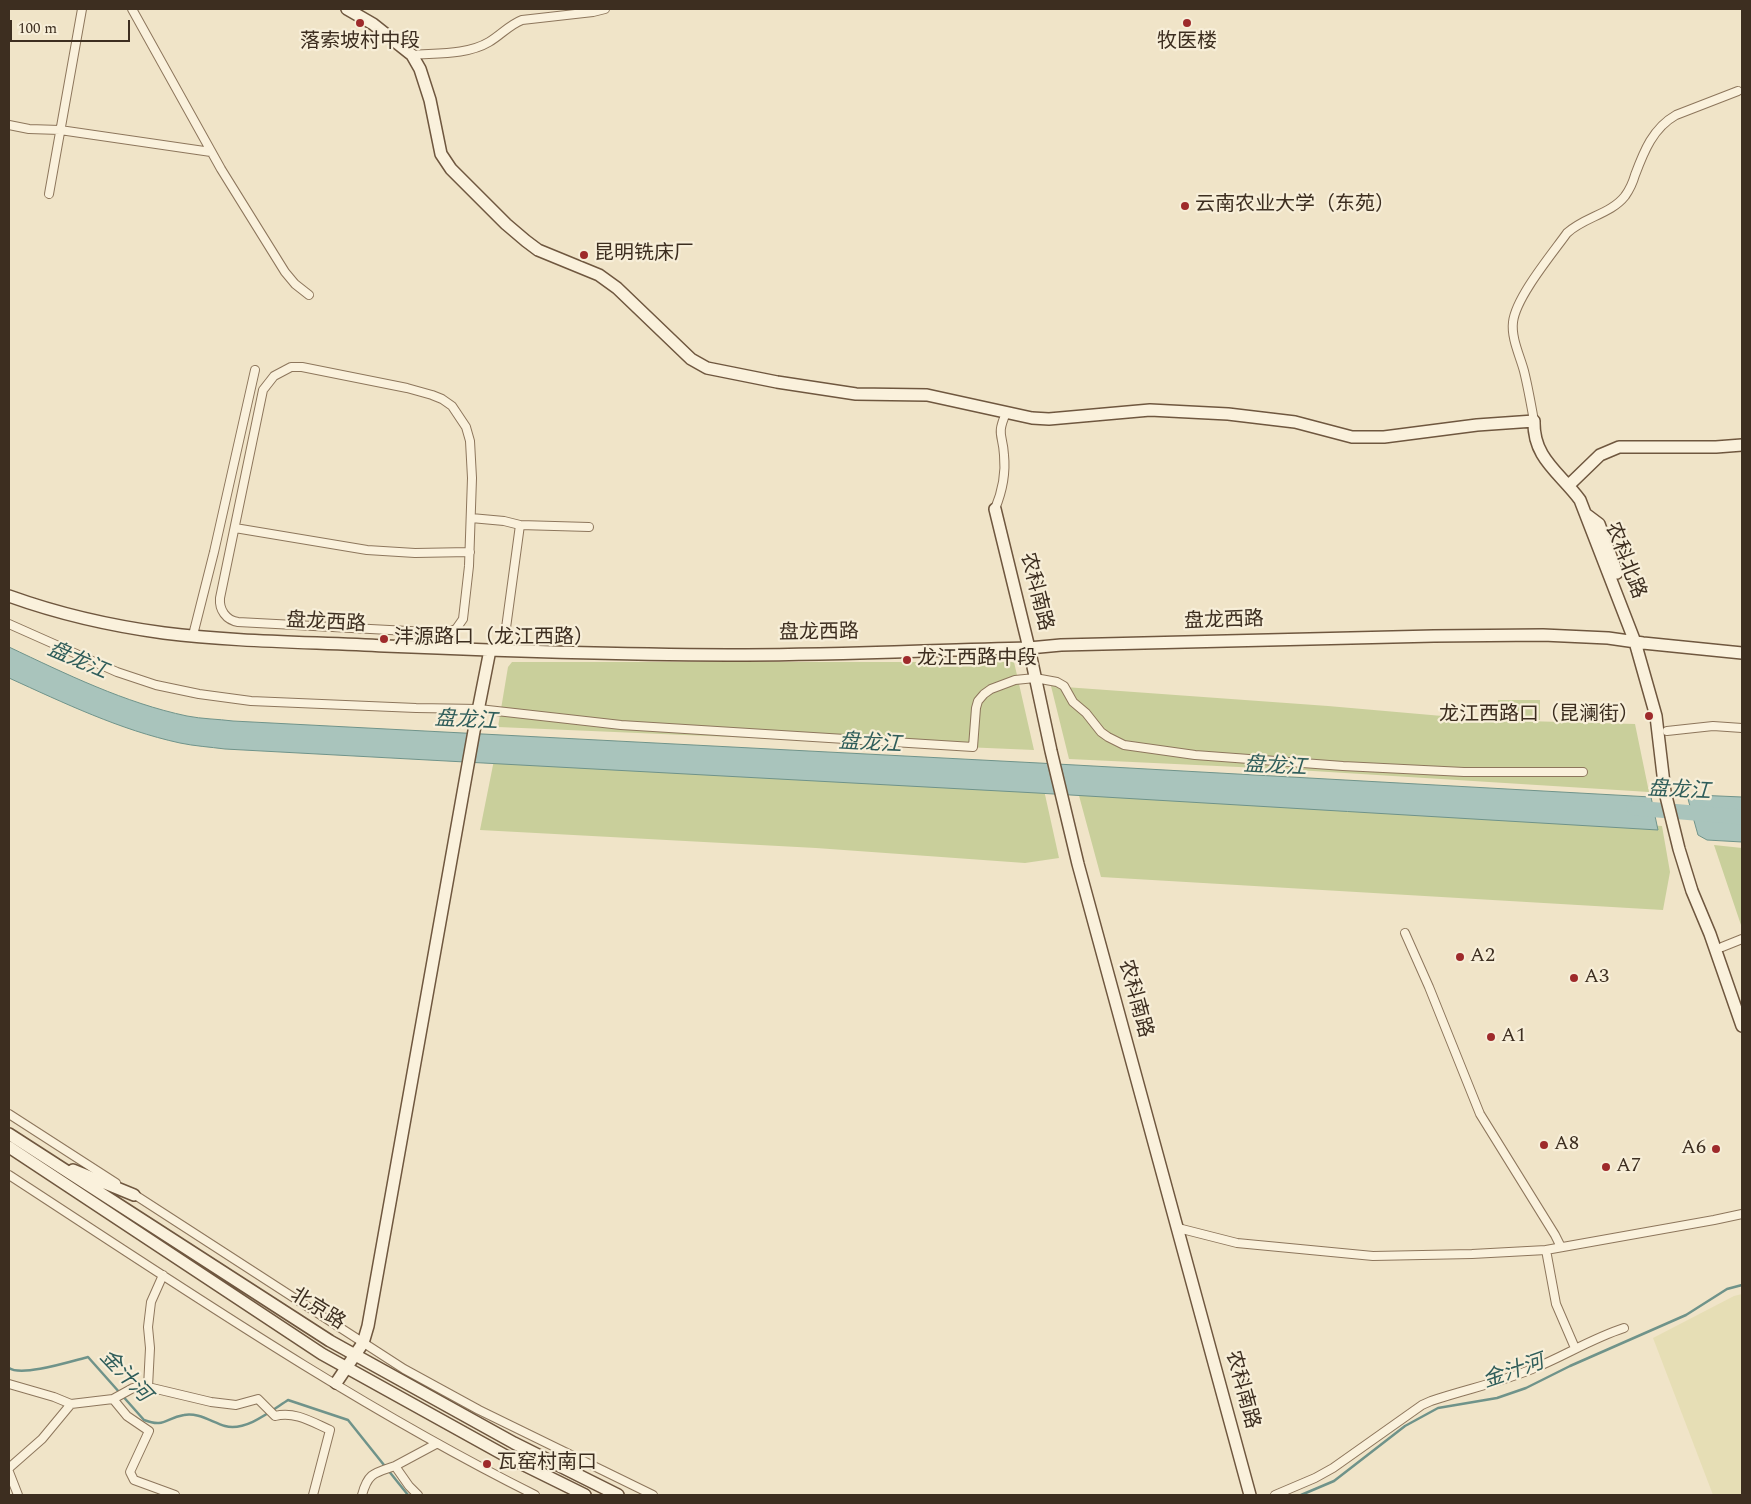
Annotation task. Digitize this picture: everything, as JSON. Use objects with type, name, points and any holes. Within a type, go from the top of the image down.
[{"type":"main road","points":[[347,9],[373,24],[412,55],[420,69],[430,100],[441,154],[451,169],[506,224],[538,250],[599,275],[618,288],[691,359],[707,368],[777,382],[856,394],[927,396],[1032,418],[1049,419],[1150,410],[1228,414],[1295,422],[1352,437],[1384,437],[1534,420]]},
{"type":"main road","name":"农科北路","points":[[1534,420],[1536,446],[1549,466],[1569,485],[1580,500],[1639,642],[1667,731],[1669,791]]},
{"type":"main road","points":[[1569,485],[1600,455],[1619,447],[1716,447],[1742,445]]},
{"type":"main road","name":"农科南路","points":[[995,510],[1029,648],[1066,816],[1250,1495]]},
{"type":"main road","name":"盘龙西路","points":[[9,596],[35,606],[85,618],[164,632],[255,640],[490,650],[663,655],[750,655],[1029,648],[1061,645],[1484,635],[1590,637],[1742,653]]},
{"type":"main road","name":"农科北路","points":[[1639,642],[1656,716],[1669,791]]},
{"type":"main road","points":[[336,1384],[363,1343],[370,1316],[490,650]]},
{"type":"main road","points":[[1669,791],[1692,892],[1710,934],[1742,1026]]},
{"type":"main road","points":[[1682,848],[1722,947],[1742,1004]]},
{"type":"main road","name":"北京路","points":[[9,1134],[355,1355],[514,1443],[618,1495]]},
{"type":"main road","name":"北京路","points":[[9,1147],[347,1368],[506,1456],[585,1495]]},
{"type":"main road","points":[[48,1160],[134,1195]]},
{"type":"street","points":[[49,194],[82,9]]},
{"type":"street","points":[[132,9],[211,152],[285,272],[295,284],[309,295]]},
{"type":"street","points":[[412,55],[469,50],[489,42],[513,23],[522,20],[605,9]]},
{"type":"street","points":[[1534,420],[1513,332],[1516,309],[1529,287],[1567,233],[1575,226],[1617,204],[1625,197],[1645,150],[1659,128],[1667,120],[1738,91]]},
{"type":"street","points":[[9,125],[29,129],[60,130],[211,152]]},
{"type":"street","points":[[302,367],[407,388],[432,395],[452,406],[466,427],[470,441],[472,478],[470,552],[463,619],[460,625],[451,632],[238,622],[228,618],[219,602],[234,528],[264,390],[274,376],[282,371],[302,367]]},
{"type":"street","points":[[193,635],[216,542],[254,370]]},
{"type":"street","points":[[995,510],[1002,491],[1004,455],[1000,434],[1006,413]]},
{"type":"street","points":[[471,518],[504,520],[520,525],[589,527]]},
{"type":"street","points":[[503,650],[520,525]]},
{"type":"street","points":[[234,528],[367,550],[415,553],[470,552]]},
{"type":"street","points":[[9,624],[117,672],[156,685],[199,694],[251,700],[416,708],[480,709],[620,725],[973,747],[976,708],[978,701],[984,694],[991,689],[1015,680],[1035,678],[1057,682],[1064,686],[1073,702],[1086,713],[1101,732],[1124,745],[1195,755],[1343,766],[1464,772],[1583,772]]},
{"type":"street","points":[[1667,731],[1713,726],[1742,728]]},
{"type":"street","points":[[1404,933],[1429,987],[1480,1114],[1561,1247]]},
{"type":"street","points":[[1722,947],[1742,939]]},
{"type":"street","points":[[9,1114],[404,1369],[479,1410],[653,1495]]},
{"type":"street","points":[[9,1175],[164,1276],[336,1384],[436,1444],[535,1495]]},
{"type":"street","points":[[1178,1228],[1237,1243],[1372,1256],[1472,1254],[1546,1250],[1742,1214]]},
{"type":"street","points":[[1546,1250],[1556,1304],[1574,1348]]},
{"type":"street","points":[[148,1387],[150,1348],[148,1327],[151,1302],[164,1276]]},
{"type":"street","points":[[1275,1495],[1334,1468],[1422,1405],[1538,1367],[1574,1348],[1624,1328]]},
{"type":"street","points":[[9,1384],[71,1404],[113,1399],[133,1388],[148,1387],[211,1402],[236,1405],[258,1399],[275,1416],[286,1413],[297,1415],[330,1430],[313,1495]]},
{"type":"street","points":[[113,1399],[127,1416],[149,1431],[130,1472],[134,1480],[175,1495]]},
{"type":"street","points":[[9,1468],[42,1438],[71,1404]]},
{"type":"street","points":[[362,1495],[366,1481],[373,1473],[395,1466],[436,1444]]},
{"type":"street","points":[[395,1466],[418,1495]]},
{"type":"street","points":[[9,1472],[18,1495]]},
{"type":"shaded area","points":[[1742,1294],[1742,1495],[1713,1495],[1653,1338],[1734,1296]]},
{"type":"green space","points":[[512,662],[1014,662],[1034,750],[498,727],[508,667]]},
{"type":"green space","points":[[1051,686],[1328,706],[1488,720],[1635,724],[1649,792],[1281,769],[1069,759]]},
{"type":"green space","points":[[1498,700],[1540,700],[1540,720],[1497,719]]},
{"type":"green space","points":[[494,760],[1044,790],[1059,858],[1025,863],[816,848],[480,830]]},
{"type":"green space","points":[[1078,792],[1662,826],[1670,872],[1663,910],[1101,877]]},
{"type":"green space","points":[[1714,845],[1742,848],[1742,928]]},
{"type":"water","points":[[9,647],[118,696],[141,704],[198,718],[1651,797],[1658,830],[196,746],[158,738],[114,723],[9,678]]},
{"type":"water","points":[[1696,795],[1742,797],[1742,842],[1707,840],[1698,835],[1688,799]]},
{"type":"waterway","name":"盘龙江","points":[[1634,808],[1742,817]]},
{"type":"waterway","name":"金汁河","points":[[1301,1495],[1334,1481],[1405,1426],[1438,1408],[1497,1398],[1526,1388],[1570,1366],[1686,1315],[1727,1289],[1742,1285]]},
{"type":"waterway","name":"金汁河","points":[[9,1368],[25,1371],[35,1370],[88,1357],[144,1420],[156,1423],[189,1414],[225,1426],[241,1426],[266,1415],[288,1400],[348,1420],[408,1495]]},
{"type":"place","name":"落索坡村中段","points":[[360,23]]},
{"type":"place","name":"牧医楼","points":[[1187,23]]},
{"type":"place","name":"云南农业大学（东苑）","points":[[1185,206]]},
{"type":"place","name":"昆明铣床厂","points":[[584,255]]},
{"type":"place","name":"沣源路口（龙江西路）","points":[[384,639]]},
{"type":"place","name":"龙江西路中段","points":[[907,660]]},
{"type":"place","name":"龙江西路口（昆澜街）","points":[[1649,716]]},
{"type":"place","name":"A2","points":[[1460,957]]},
{"type":"place","name":"A3","points":[[1574,978]]},
{"type":"place","name":"A1","points":[[1491,1037]]},
{"type":"place","name":"A8","points":[[1544,1145]]},
{"type":"place","name":"A6","points":[[1716,1149]]},
{"type":"place","name":"A7","points":[[1606,1167]]},
{"type":"place","name":"瓦窑村南口","points":[[487,1464]]}]
